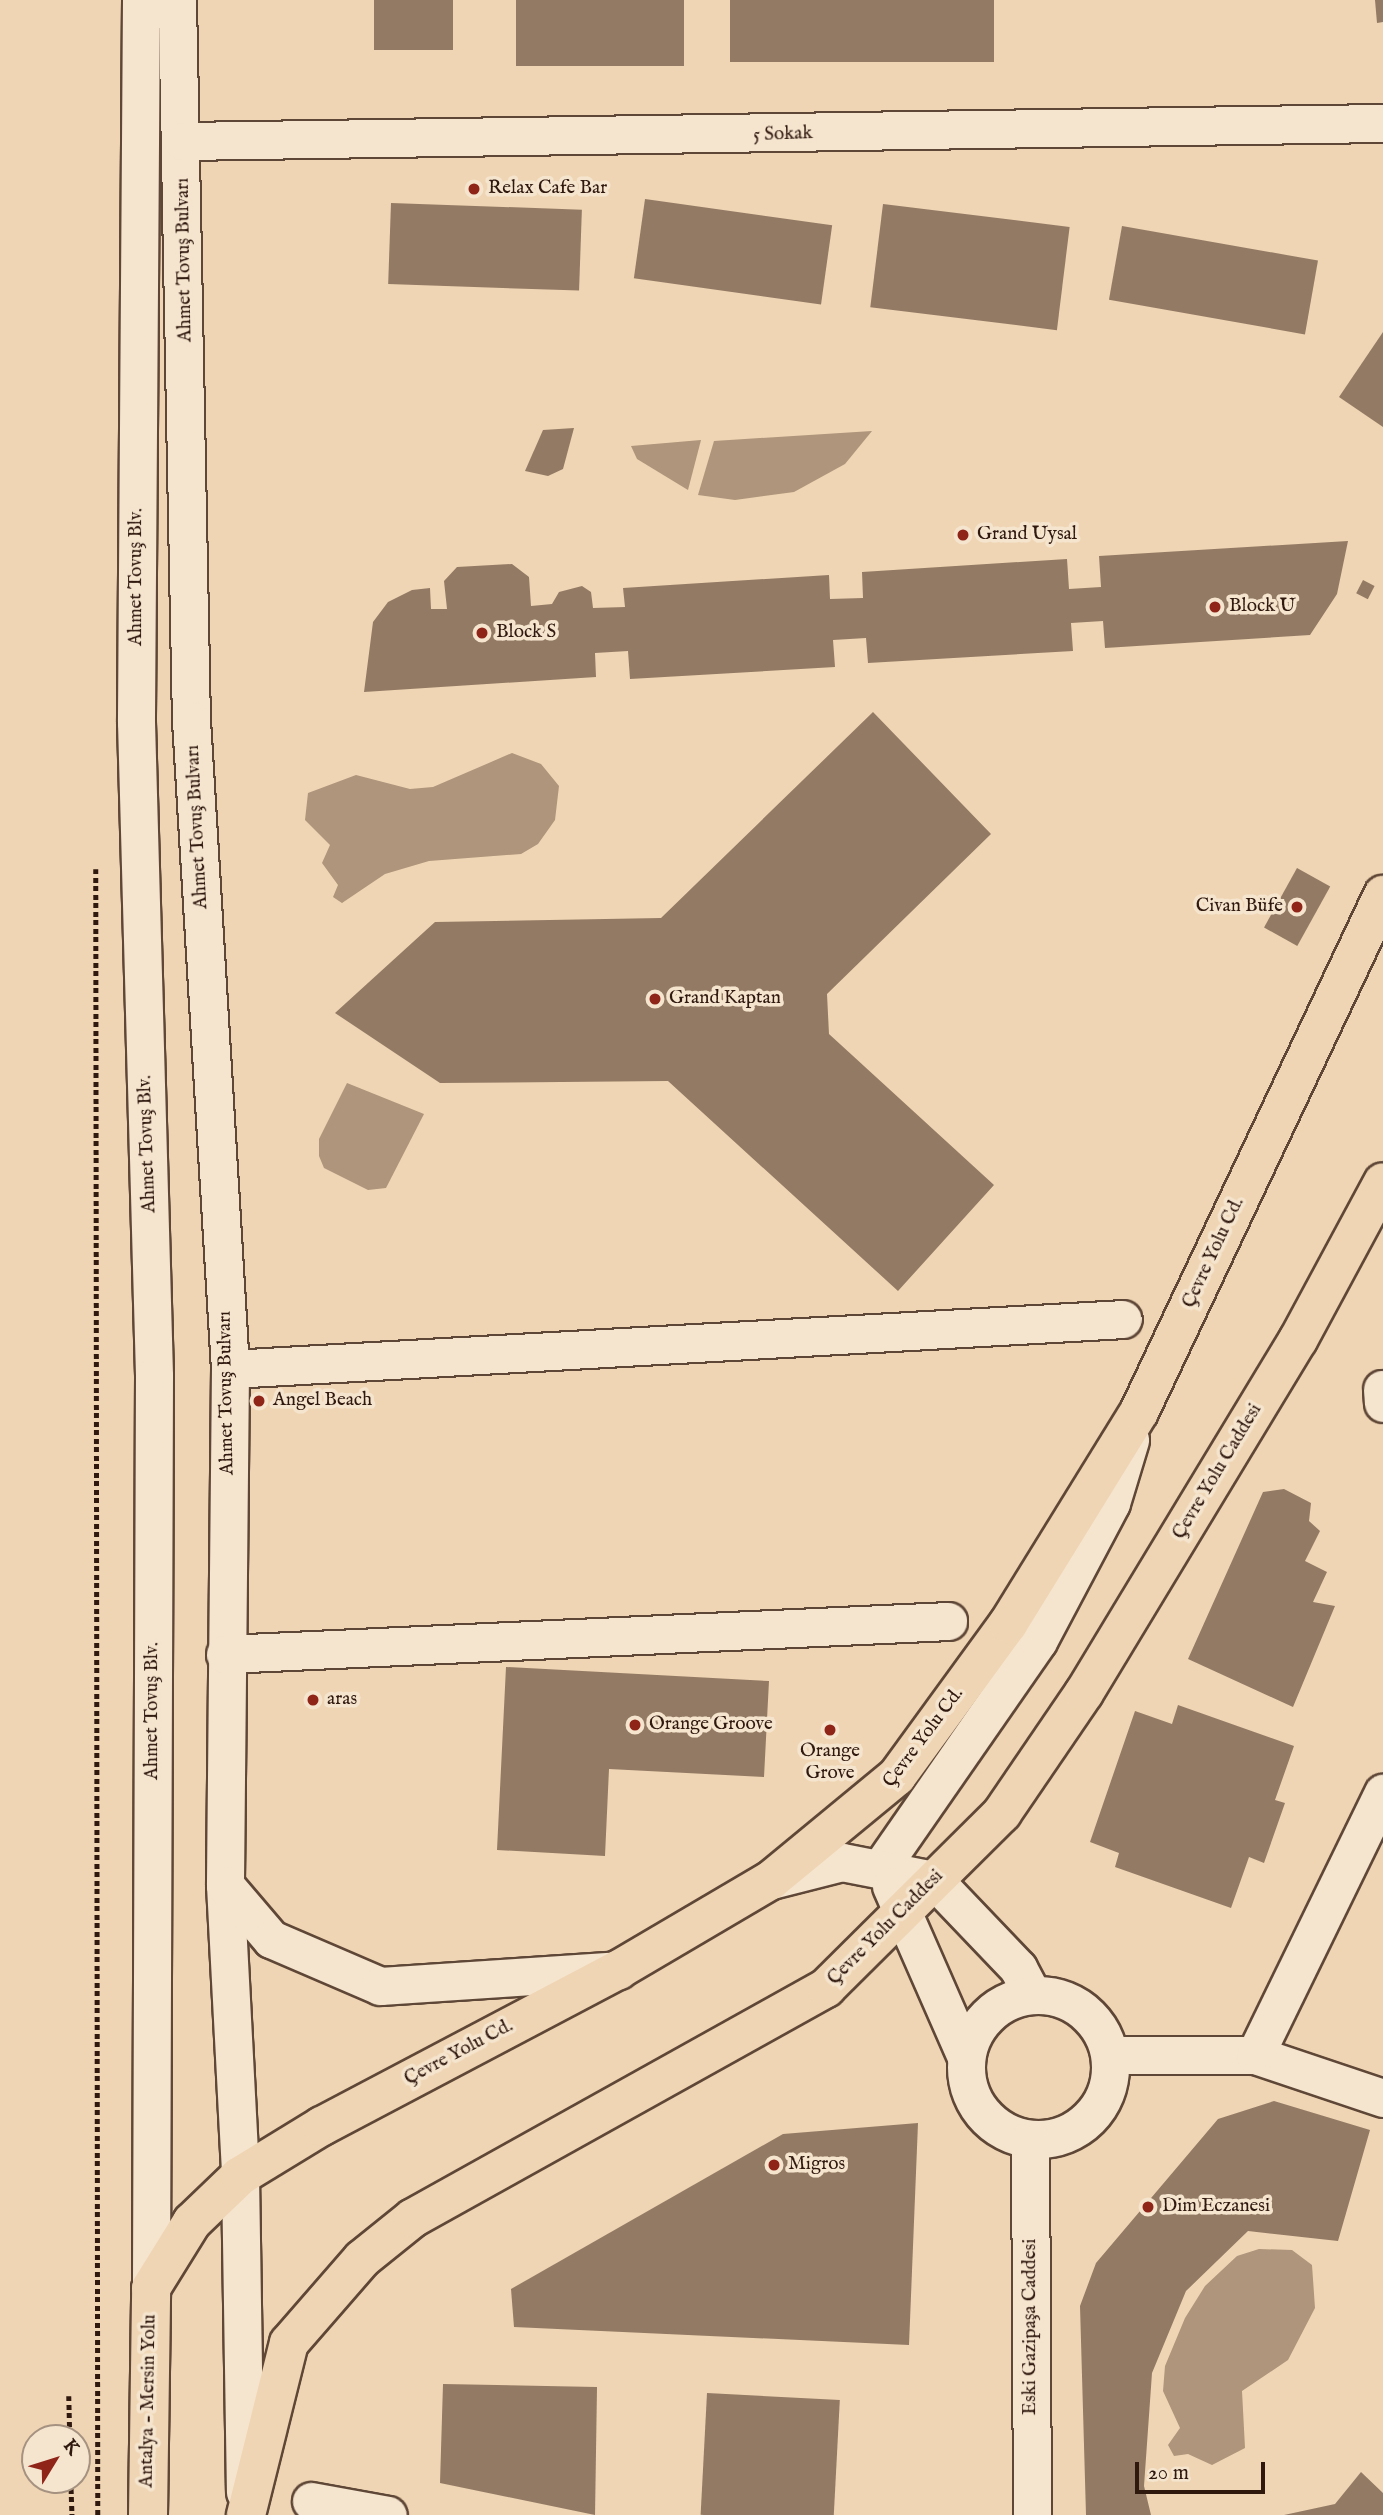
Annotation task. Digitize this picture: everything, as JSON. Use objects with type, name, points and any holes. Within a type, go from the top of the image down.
[{"type":"highway","name":"Çevre Yolu Cd.","points":[[151,2288],[192,2222],[240,2176],[348,2111],[618,1970],[771,1880],[897,1776],[1008,1624],[1139,1412],[1383,895]]},
{"type":"highway","name":"Çevre Yolu Caddesi","points":[[246,2509],[289,2343],[362,2259],[413,2218],[826,1988],[1002,1813],[1084,1693],[1298,1340],[1383,1182]]},
{"type":"highway","name":"Antalya - Mersin Yolu","points":[[148,2515],[151,2288]]},
{"type":"street","name":"Ahmet Tovuş Blv.","points":[[141,0],[136,722],[154,1376],[151,2288]]},
{"type":"street","name":"Ahmet Tovuş Bulvarı","points":[[177,0],[183,141],[191,720],[230,1369],[225,1654],[225,1885],[240,2176],[246,2509]]},
{"type":"street","name":"5 Sokak","points":[[183,141],[1383,123]]},
{"type":"street","points":[[230,1369],[1124,1320]]},
{"type":"street","points":[[881,1867],[1038,1641],[1111,1503],[1139,1412]]},
{"type":"street","points":[[225,1654],[948,1621]]},
{"type":"street","points":[[1255,2055],[1383,1791]]},
{"type":"street","points":[[771,1880],[842,1862],[881,1867],[934,1880],[1018,1968],[1032,1994]]},
{"type":"street","points":[[881,1867],[904,1911],[966,2057],[974,2103],[1010,2134],[1030,2139],[1053,2138],[1091,2117],[1110,2077],[1110,2055],[1091,2017],[1054,1995],[1032,1994],[988,2014],[966,2057]]},
{"type":"street","points":[[225,1885],[271,1939],[380,1986],[618,1970]]},
{"type":"street","points":[[1110,2055],[1255,2055],[1383,2098]]},
{"type":"street","name":"Eski Gazipaşa Caddesi","points":[[1030,2139],[1032,2515]]},
{"type":"street","points":[[311,2501],[388,2515]]},
{"type":"path","points":[[96,860],[98,2515]]},
{"type":"path","points":[[69,2396],[70,2424]]},
{"type":"path","points":[[71,2494],[72,2515]]},
{"type":"shaded area","points":[[872,431],[845,464],[794,492],[735,500],[698,495],[714,441]]},
{"type":"shaded area","points":[[701,440],[688,490],[637,459],[631,446]]},
{"type":"shaded area","points":[[512,753],[541,764],[559,786],[555,820],[538,844],[521,854],[429,861],[385,874],[342,903],[333,897],[338,885],[322,863],[330,845],[305,820],[308,793],[356,775],[410,789],[433,787]]},
{"type":"shaded area","points":[[347,1083],[424,1114],[386,1188],[368,1190],[324,1168],[319,1156],[319,1139]]},
{"type":"shaded area","points":[[1259,2249],[1292,2250],[1312,2265],[1315,2308],[1288,2360],[1242,2391],[1245,2448],[1212,2465],[1188,2454],[1174,2456],[1168,2445],[1180,2428],[1163,2391],[1165,2366],[1185,2318],[1205,2286],[1237,2256]]},
{"type":"building","points":[[374,0],[453,0],[453,50],[374,50]]},
{"type":"building","points":[[516,0],[684,0],[684,66],[516,66]]},
{"type":"building","points":[[730,0],[994,0],[994,62],[730,62]]},
{"type":"building","points":[[1375,0],[1383,0],[1383,22],[1377,23]]},
{"type":"building","points":[[645,199],[832,225],[821,305],[634,278]]},
{"type":"building","points":[[391,203],[582,210],[579,291],[388,284]]},
{"type":"building","points":[[883,204],[1070,227],[1057,330],[870,307]]},
{"type":"building","points":[[1122,226],[1318,261],[1305,334],[1109,300]]},
{"type":"building","points":[[1383,332],[1383,427],[1339,397]]},
{"type":"building","points":[[574,428],[563,469],[548,476],[525,471],[543,430]]},
{"type":"building","points":[[1348,541],[1337,594],[1310,635],[1105,648],[1103,621],[1071,623],[1073,651],[868,663],[866,638],[833,640],[835,667],[630,679],[628,651],[595,653],[596,677],[364,692],[373,622],[388,602],[412,590],[430,588],[431,609],[447,609],[444,581],[457,567],[512,564],[529,577],[531,606],[552,604],[559,592],[582,586],[591,592],[593,608],[625,607],[623,588],[829,575],[830,599],[863,598],[862,572],[1067,559],[1069,589],[1101,587],[1099,556]]},
{"type":"building","points":[[1363,580],[1375,586],[1368,599],[1356,593]]},
{"type":"building","points":[[873,712],[991,834],[827,994],[829,1034],[994,1185],[898,1291],[668,1081],[440,1083],[335,1013],[435,922],[661,918]]},
{"type":"building","name":"Civan Büfe","points":[[1297,868],[1330,886],[1297,946],[1264,927]]},
{"type":"building","points":[[1284,1489],[1311,1503],[1309,1521],[1320,1531],[1305,1561],[1327,1572],[1313,1602],[1335,1606],[1293,1707],[1188,1659],[1263,1492]]},
{"type":"building","name":"Orange Groove","points":[[506,1667],[769,1681],[764,1777],[609,1769],[605,1856],[497,1850]]},
{"type":"building","points":[[1178,1705],[1294,1746],[1275,1800],[1285,1803],[1264,1863],[1249,1857],[1231,1908],[1115,1867],[1119,1853],[1090,1842],[1135,1711],[1172,1724]]},
{"type":"building","points":[[1274,2101],[1370,2130],[1338,2241],[1248,2231],[1186,2291],[1152,2373],[1144,2486],[1151,2515],[1086,2515],[1080,2306],[1096,2263],[1218,2119]]},
{"type":"building","points":[[918,2123],[909,2345],[514,2327],[511,2289],[783,2134]]},
{"type":"building","points":[[443,2384],[597,2387],[595,2515],[440,2483]]},
{"type":"building","points":[[707,2393],[840,2400],[834,2515],[701,2515]]},
{"type":"building","points":[[1361,2472],[1383,2493],[1383,2515],[1284,2515],[1335,2504]]},
{"type":"place","name":"Relax Cafe Bar","points":[[474,189]]},
{"type":"place","name":"Grand Uysal","points":[[963,535]]},
{"type":"place","name":"Block U","points":[[1215,607]]},
{"type":"place","name":"Block S","points":[[482,633]]},
{"type":"place","name":"Civan Büfe","points":[[1297,907]]},
{"type":"place","name":"Grand Kaptan","points":[[655,999]]},
{"type":"place","name":"Angel Beach","points":[[259,1401]]},
{"type":"place","name":"aras","points":[[313,1700]]},
{"type":"place","name":"Orange Groove","points":[[635,1725]]},
{"type":"place","name":"Orange Grove","points":[[830,1730]]},
{"type":"place","name":"Migros","points":[[774,2165]]},
{"type":"place","name":"Dim Eczanesi","points":[[1148,2207]]}]
